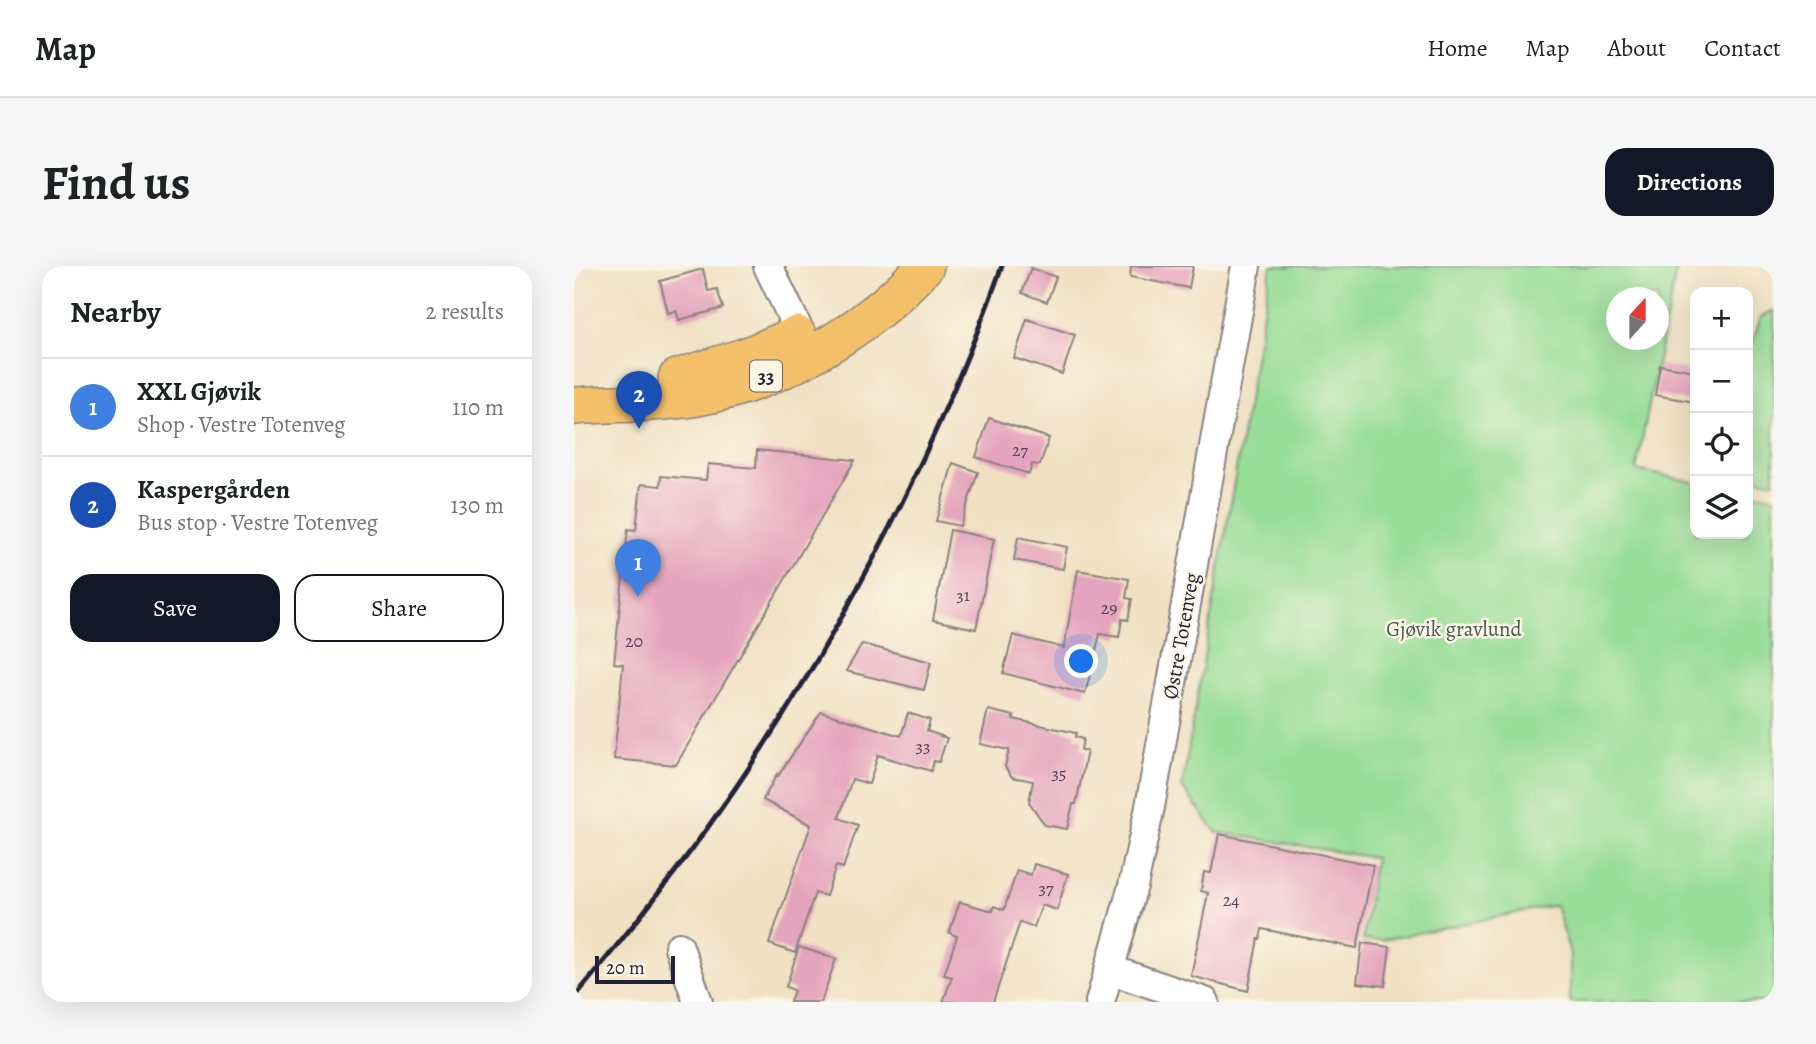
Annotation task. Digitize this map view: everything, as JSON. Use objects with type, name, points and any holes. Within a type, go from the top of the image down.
[{"type":"main road","name":"33","points":[[575,407],[710,369],[800,333],[852,301],[890,266]]},
{"type":"main road","name":"33","points":[[575,407],[697,397],[747,384],[803,360],[863,323],[925,266]]},
{"type":"street","points":[[768,266],[800,333]]},
{"type":"street","name":"Østre Totenveg","points":[[1100,1002],[1133,886],[1155,782],[1247,266]]},
{"type":"street","points":[[679,947],[698,1002]]},
{"type":"street","points":[[1111,970],[1205,1002]]},
{"type":"green space","name":"Gjøvik gravlund","points":[[1271,266],[1677,266],[1669,306],[1669,287],[1606,287],[1606,350],[1660,350],[1636,470],[1690,481],[1690,539],[1753,539],[1753,493],[1774,497],[1774,1002],[1570,1002],[1570,954],[1556,905],[1383,940],[1363,940],[1375,858],[1216,832],[1182,787]]},
{"type":"green space","points":[[1774,310],[1774,482],[1753,478],[1753,341],[1761,317]]},
{"type":"building","points":[[1131,266],[1193,266],[1189,288],[1130,277]]},
{"type":"building","points":[[1031,268],[1056,277],[1047,302],[1022,293]]},
{"type":"building","points":[[703,269],[708,291],[717,289],[723,308],[679,320],[676,311],[668,313],[660,281]]},
{"type":"building","points":[[1027,319],[1075,335],[1062,374],[1014,358]]},
{"type":"building","points":[[1660,365],[1690,370],[1690,401],[1655,395]]},
{"type":"building","points":[[989,418],[1049,438],[1040,465],[1032,464],[1029,474],[976,457]]},
{"type":"building","points":[[757,450],[855,460],[676,765],[614,759],[623,664],[614,663],[628,529],[636,530],[641,484],[660,486],[661,476],[706,480],[708,464],[756,468]]},
{"type":"building","points":[[953,463],[978,472],[960,526],[936,521]]},
{"type":"building","points":[[950,530],[994,539],[976,629],[933,620]]},
{"type":"building","points":[[1018,537],[1067,547],[1063,569],[1014,560]]},
{"type":"building","points":[[1078,570],[1129,579],[1126,598],[1132,599],[1128,620],[1122,619],[1119,637],[1100,634],[1085,694],[1003,673],[1013,635],[1064,648]]},
{"type":"building","points":[[862,644],[931,662],[924,690],[846,671]]},
{"type":"building","points":[[988,710],[1014,716],[1013,719],[1076,733],[1075,737],[1083,739],[1081,750],[1087,751],[1076,804],[1073,804],[1067,829],[1045,825],[1029,802],[1033,781],[1012,777],[1005,767],[1009,750],[980,744]]},
{"type":"building","points":[[821,712],[901,736],[908,713],[930,720],[927,731],[947,738],[939,762],[934,761],[931,771],[878,755],[869,784],[852,779],[839,818],[858,825],[843,868],[836,866],[826,896],[815,893],[795,953],[769,944],[811,825],[763,800],[777,774],[778,776]]},
{"type":"building","points":[[1219,834],[1373,865],[1357,948],[1262,929],[1248,991],[1191,976],[1208,893],[1201,891],[1204,872],[1211,873]]},
{"type":"building","points":[[1034,864],[1068,874],[1057,910],[1042,905],[1034,927],[1020,922],[993,1002],[943,1002],[952,977],[944,975],[957,936],[949,933],[960,902],[993,911],[994,906],[1004,910],[1017,870],[1031,875]]},
{"type":"building","points":[[1362,943],[1390,947],[1385,986],[1357,983]]},
{"type":"building","points":[[799,947],[836,959],[821,1002],[790,1002],[794,990],[786,987]]},
{"type":"railway","points":[[574,998],[708,827],[796,695],[836,627],[910,485],[974,340],[1002,266]]},
{"type":"place","name":"Kaspergården","points":[[639,429]]},
{"type":"place","name":"XXL Gjøvik","points":[[638,597]]}]
